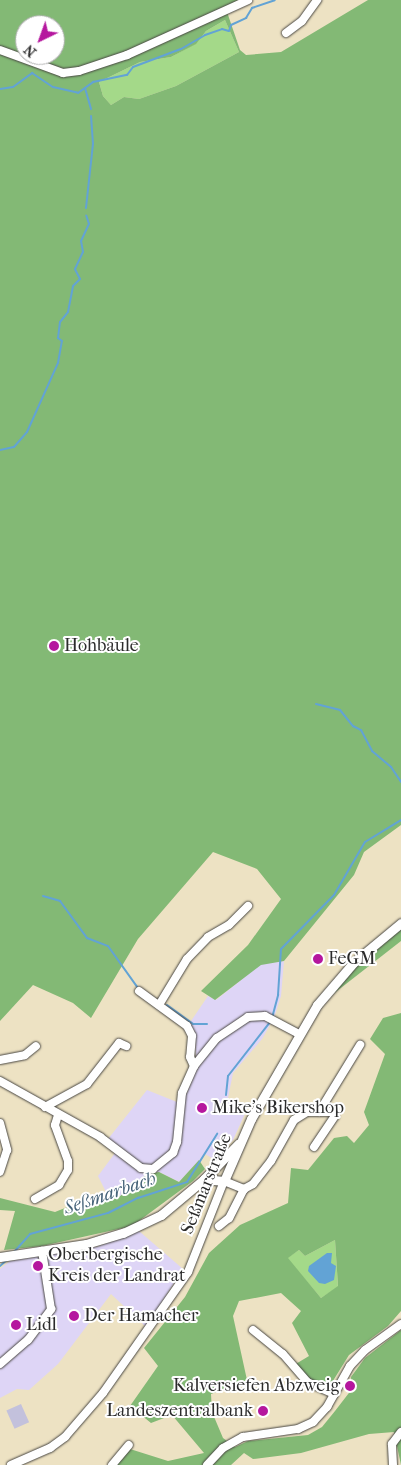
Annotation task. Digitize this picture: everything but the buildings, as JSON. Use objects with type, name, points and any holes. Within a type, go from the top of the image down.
[{"type":"main road","name":"Seßmarstraße","points":[[224,1181],[240,1142],[299,1034],[338,978],[401,923]]},
{"type":"main road","points":[[0,1257],[86,1244],[141,1226],[161,1215],[204,1179],[240,1142]]},
{"type":"main road","points":[[204,1179],[224,1181]]},
{"type":"street","points":[[0,50],[63,74],[80,71],[127,56],[248,0]]},
{"type":"street","points":[[286,33],[302,20],[317,0]]},
{"type":"street","points":[[159,1004],[187,959],[208,937],[229,925],[248,906]]},
{"type":"street","points":[[139,991],[159,1004],[186,1026],[192,1036],[190,1057],[194,1066]]},
{"type":"street","points":[[0,1081],[100,1138],[141,1168],[153,1169],[164,1163],[178,1142],[178,1109],[194,1066],[217,1038],[236,1023],[248,1017],[264,1016],[299,1034]]},
{"type":"street","points":[[45,1107],[87,1084],[119,1043],[126,1046]]},
{"type":"street","points":[[320,1112],[360,1045]]},
{"type":"street","points":[[0,1060],[24,1056],[36,1046]]},
{"type":"street","points":[[219,1226],[229,1218],[244,1189],[250,1186],[271,1161],[294,1120],[307,1112],[333,1112],[335,1116],[314,1147]]},
{"type":"street","points":[[35,1199],[52,1190],[65,1178],[68,1170],[68,1161],[55,1125],[58,1115]]},
{"type":"street","points":[[0,1123],[7,1150],[0,1172]]},
{"type":"street","points":[[224,1181],[244,1189]]},
{"type":"street","name":"Seßmarstraße","points":[[11,1465],[50,1448],[65,1437],[103,1392],[188,1272],[224,1181]]},
{"type":"street","points":[[0,1364],[28,1340],[51,1309],[42,1251]]},
{"type":"street","points":[[207,1465],[223,1448],[243,1436],[298,1429],[313,1422],[334,1394],[350,1366],[365,1350],[401,1324]]},
{"type":"street","points":[[253,1330],[283,1354],[307,1382],[334,1394]]},
{"type":"street","points":[[393,1465],[392,1444],[401,1432]]},
{"type":"street","points":[[112,1465],[129,1445]]},
{"type":"shaded area","points":[[284,961],[281,996],[274,1018],[262,1039],[233,1073],[228,1098],[248,1107],[233,1140],[215,1160],[205,1154],[179,1182],[159,1172],[148,1174],[119,1197],[108,1196],[98,1176],[115,1153],[108,1139],[147,1090],[182,1104],[196,1071],[195,1032],[189,1024],[208,996],[216,1000],[261,964]]},
{"type":"shaded area","points":[[139,1231],[183,1269],[151,1319],[145,1326],[111,1294],[58,1364],[29,1390],[17,1389],[0,1398],[0,1269],[10,1261],[96,1247]]},
{"type":"shaded area","points":[[21,1404],[29,1422],[15,1429],[6,1411]]},
{"type":"green space","points":[[0,0],[238,0],[226,9],[240,50],[246,55],[281,52],[368,0],[401,0],[401,825],[364,852],[354,875],[284,961],[261,965],[215,1000],[201,991],[248,945],[281,899],[257,869],[213,852],[138,939],[91,1018],[73,1003],[33,985],[0,1021]],"holes":[[[225,20],[239,52],[176,86],[139,99],[124,97],[111,105],[103,96],[99,82],[140,62],[171,57],[196,44],[206,31]]]},
{"type":"green space","points":[[225,20],[239,52],[176,86],[139,99],[124,97],[111,105],[103,96],[99,82],[140,62],[171,57],[195,44],[206,31]]},
{"type":"green space","points":[[401,929],[401,941],[328,998],[346,975]]},
{"type":"green space","points":[[401,1013],[401,1311],[388,1326],[349,1355],[331,1384],[309,1380],[294,1365],[309,1356],[292,1323],[301,1311],[281,1293],[239,1301],[233,1316],[247,1380],[211,1394],[212,1412],[223,1438],[235,1447],[248,1441],[308,1435],[322,1427],[352,1389],[351,1377],[365,1358],[401,1330],[401,1465],[394,1432],[369,1434],[301,1453],[253,1459],[244,1453],[231,1465],[116,1465],[130,1449],[168,1461],[204,1453],[172,1415],[151,1423],[130,1406],[158,1366],[144,1348],[185,1297],[209,1253],[240,1225],[288,1203],[291,1168],[308,1170],[334,1138],[347,1136],[354,1143],[369,1125],[364,1112],[385,1054],[370,1039],[383,1018]],"holes":[[[335,1240],[338,1286],[321,1298],[288,1258],[299,1250],[305,1256]]]},
{"type":"green space","points":[[199,1160],[205,1169],[193,1181],[132,1226],[42,1246],[4,1250],[15,1211],[0,1210],[0,1198],[55,1212],[85,1200],[119,1197],[147,1174],[159,1172],[179,1182]]},
{"type":"green space","points":[[335,1240],[338,1287],[321,1298],[287,1258],[299,1250],[305,1256]]},
{"type":"water","points":[[327,1253],[332,1253],[331,1263],[336,1266],[334,1280],[325,1284],[319,1283],[308,1271],[309,1266]]},
{"type":"waterway","points":[[0,89],[13,87],[32,73],[53,87],[78,93],[93,82],[127,75],[133,67],[181,49],[205,35],[222,29],[229,31],[231,25],[246,18],[252,8],[275,0]]},
{"type":"waterway","points":[[85,88],[91,109]]},
{"type":"waterway","points":[[86,208],[93,144],[91,116]]},
{"type":"waterway","points":[[0,450],[14,447],[27,432],[58,363],[62,341],[58,338],[60,322],[68,312],[73,286],[80,279],[75,269],[83,252],[81,241],[89,224],[86,215]]},
{"type":"waterway","points":[[316,704],[340,710],[353,726],[361,730],[372,751],[391,767],[401,782]]},
{"type":"waterway","name":"Seßmarbach","points":[[272,1018],[278,995],[281,949],[334,895],[365,842],[401,820]]},
{"type":"waterway","points":[[43,896],[60,901],[87,938],[108,946],[138,988]]},
{"type":"waterway","points":[[167,1005],[193,1024],[207,1024]]},
{"type":"waterway","name":"Seßmarbach","points":[[226,1095],[228,1076],[270,1022]]},
{"type":"waterway","name":"Seßmarbach","points":[[14,1252],[30,1234],[108,1213],[138,1198],[187,1182],[217,1134]]},
{"type":"waterway","name":"Seßmarbach","points":[[0,1266],[8,1259]]},
{"type":"place","name":"Hohbäule","points":[[54,646]]},
{"type":"place","name":"FeGM","points":[[318,959]]},
{"type":"place","name":"Mike's Bikershop","points":[[202,1108]]},
{"type":"place","name":"Oberbergische Kreis der Landrat","points":[[38,1266]]},
{"type":"place","name":"Der Hamacher","points":[[74,1316]]},
{"type":"place","name":"Lidl","points":[[16,1325]]},
{"type":"place","name":"Kalversiefen Abzweig","points":[[350,1386]]},
{"type":"place","name":"Landeszentralbank","points":[[263,1411]]}]
